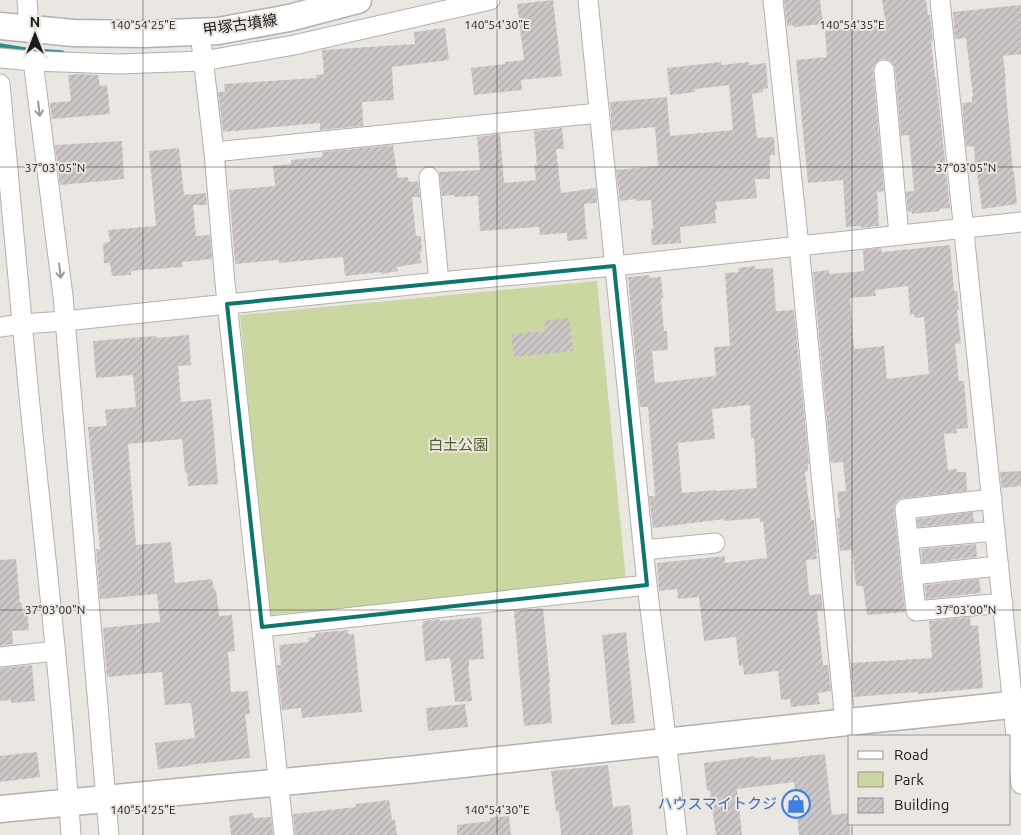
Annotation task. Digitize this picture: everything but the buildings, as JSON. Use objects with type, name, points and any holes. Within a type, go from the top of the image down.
[{"type":"street","points":[[26,0],[29,29]]},
{"type":"street","name":"甲塚古墳線","points":[[0,26],[74,33],[144,34],[202,47],[240,28],[292,32],[358,0]]},
{"type":"street","points":[[292,32],[490,0]]},
{"type":"street","points":[[588,0],[647,585],[677,835]]},
{"type":"street","points":[[773,0],[845,722]]},
{"type":"street","points":[[940,0],[995,531],[1017,702],[1021,784]]},
{"type":"street","points":[[0,58],[119,64],[202,47],[214,152],[225,283],[284,835]]},
{"type":"street","points":[[33,61],[65,321],[109,835]]},
{"type":"street","points":[[884,70],[900,235]]},
{"type":"street","points":[[0,84],[4,158],[55,651],[71,835]]},
{"type":"street","points":[[214,152],[599,113]]},
{"type":"street","points":[[428,177],[440,282]]},
{"type":"street","points":[[0,327],[614,266],[1021,222]]},
{"type":"street","points":[[992,500],[905,509],[908,539],[916,611],[1003,603]]},
{"type":"street","points":[[908,539],[995,531]]},
{"type":"street","points":[[644,550],[715,543]]},
{"type":"street","points":[[912,575],[999,566]]},
{"type":"street","points":[[262,627],[647,585]]},
{"type":"street","points":[[0,657],[55,651]]},
{"type":"street","points":[[0,809],[106,797],[407,770],[1001,706],[1017,702]]},
{"type":"highlighted area","points":[[614,266],[647,585],[262,627],[227,304]]},
{"type":"green space","name":"白土公園","points":[[597,281],[626,581],[269,615],[240,315]]},
{"type":"waterway","points":[[0,46],[62,53]]},
{"type":"place","name":"ハウスマイトクジ","points":[[796,804]]}]
